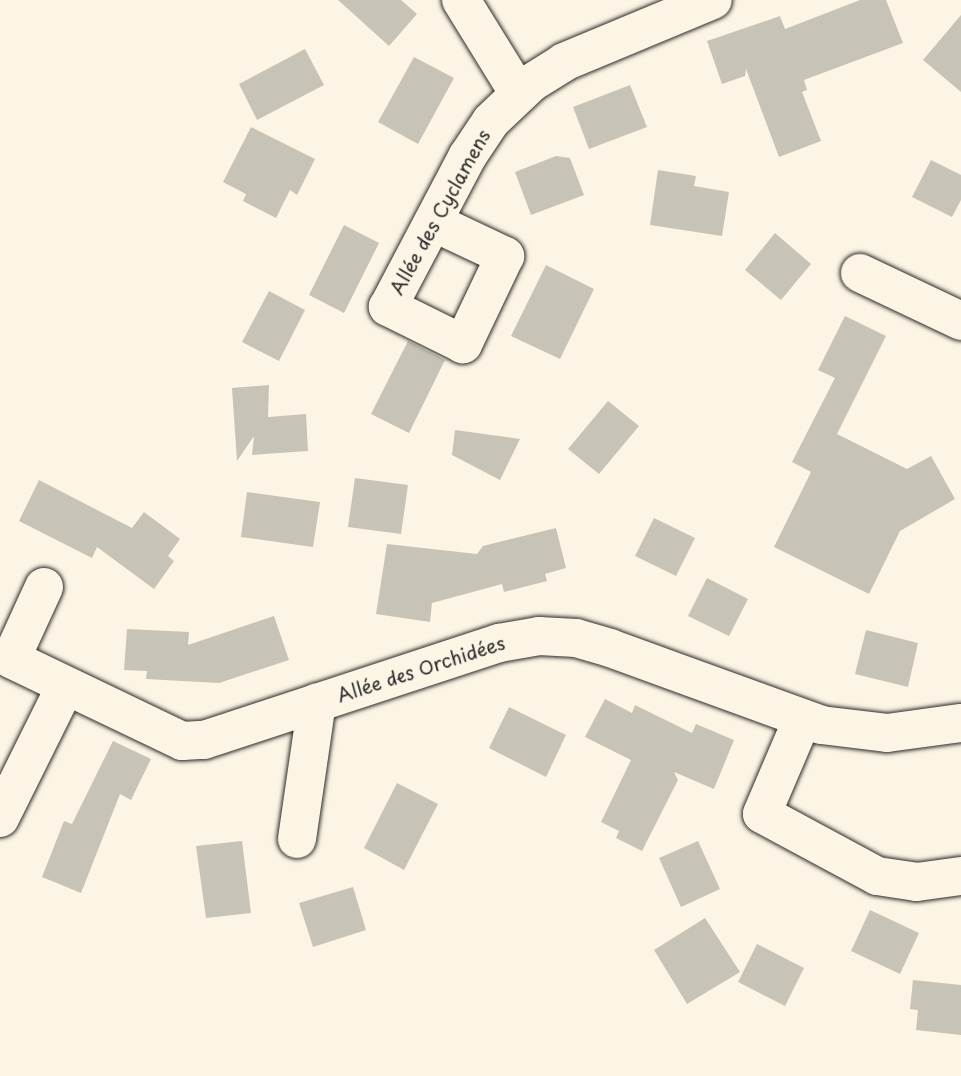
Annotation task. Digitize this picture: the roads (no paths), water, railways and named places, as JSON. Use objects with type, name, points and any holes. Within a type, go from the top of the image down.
[{"type":"street","points":[[461,0],[519,94]]},
{"type":"street","name":"Allée des Cyclamens","points":[[433,222],[505,256],[463,344],[387,307],[433,222],[479,138],[519,94],[564,62],[713,0]]},
{"type":"street","points":[[860,272],[961,321]]},
{"type":"street","name":"Allée des Orchidées","points":[[44,587],[11,659],[168,738],[193,742],[499,643],[560,636],[610,648],[802,720],[887,733],[961,723]]},
{"type":"street","points":[[0,818],[65,687]]},
{"type":"street","points":[[297,839],[317,702]]},
{"type":"street","points":[[802,720],[762,814],[877,876],[917,882],[961,876]]}]
